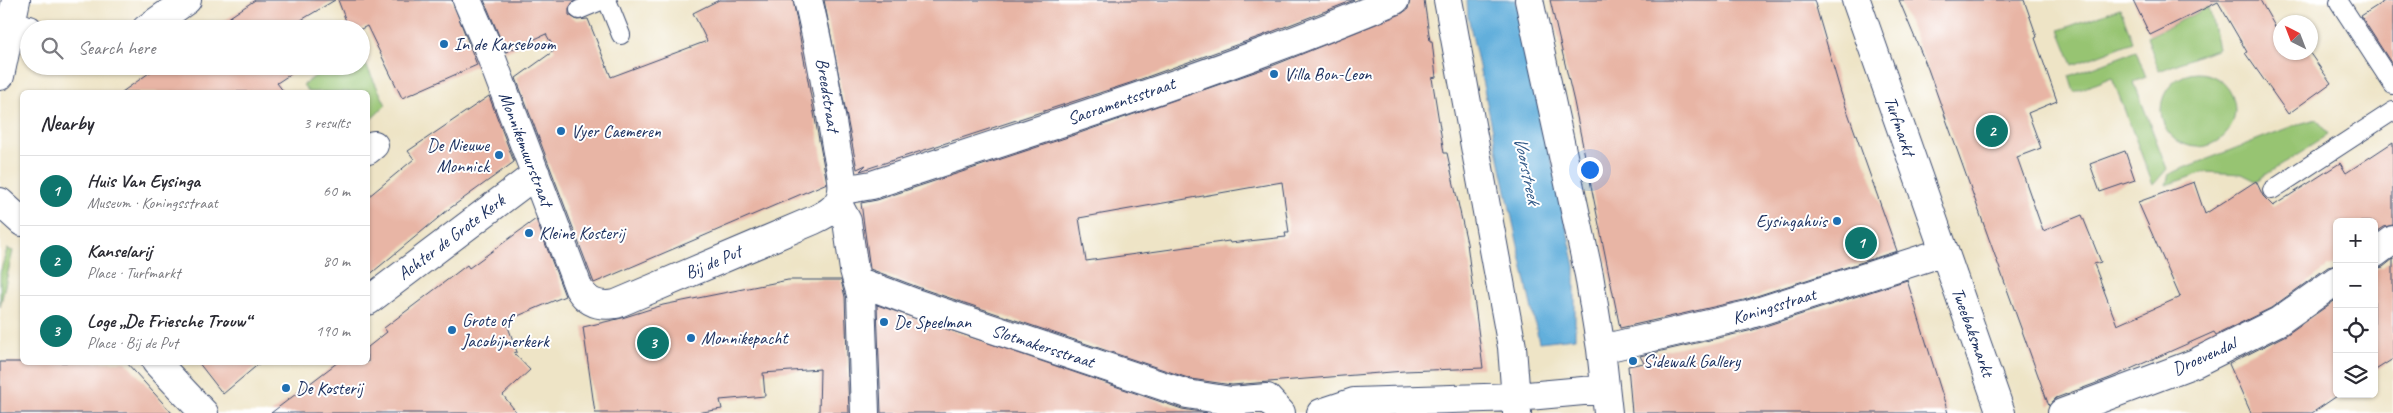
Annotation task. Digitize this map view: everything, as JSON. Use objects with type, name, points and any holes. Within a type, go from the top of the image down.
[{"type":"street","points":[[159,20],[187,0]]},
{"type":"street","name":"Monnikemuurstraat","points":[[467,0],[493,44],[536,174],[579,289],[585,298]]},
{"type":"street","name":"Breedstraat","points":[[808,0],[822,54],[840,197]]},
{"type":"street","name":"Sacramentsstraat","points":[[840,197],[1068,120],[1332,27],[1395,0]]},
{"type":"street","points":[[1448,0],[1512,347],[1517,405]]},
{"type":"street","points":[[1321,413],[1354,402],[1517,405],[1606,401],[1601,349],[1589,274],[1529,0]]},
{"type":"street","name":"Turfmarkt","points":[[1856,0],[1944,252]]},
{"type":"street","points":[[0,76],[19,19]]},
{"type":"street","name":"Achter de Grote Kerk","points":[[370,299],[536,174]]},
{"type":"street","points":[[840,197],[847,221],[861,295],[865,413]]},
{"type":"street","name":"Bij de Put","points":[[585,298],[598,305],[616,304],[825,215],[840,197]]},
{"type":"street","points":[[0,202],[20,220]]},
{"type":"street","points":[[2378,251],[2393,240]]},
{"type":"street","name":"Koningsstraat","points":[[1601,349],[1748,315],[1944,252]]},
{"type":"street","name":"Tweebaksmarkt","points":[[1944,252],[2001,413]]},
{"type":"street","name":"Slotmakersstraat","points":[[857,281],[918,304],[1187,394],[1231,401],[1267,398],[1281,413]]},
{"type":"street","name":"Droevendal","points":[[2062,413],[2195,363],[2279,321],[2333,283]]},
{"type":"street","points":[[159,365],[204,413]]},
{"type":"lane","points":[[579,10],[603,0]]},
{"type":"lane","points":[[607,0],[621,35]]},
{"type":"lane","points":[[2339,2],[2393,85]]},
{"type":"lane","points":[[2272,190],[2393,112]]},
{"type":"green space","points":[[2209,7],[2218,48],[2159,71],[2147,37]]},
{"type":"green space","points":[[2120,8],[2133,42],[2073,65],[2059,30]]},
{"type":"green space","points":[[2136,51],[2146,77],[2134,82],[2167,169],[2153,185],[2112,77],[2074,92],[2069,76]]},
{"type":"green space","points":[[370,73],[386,105],[370,120],[370,90],[307,90],[303,85],[317,75],[370,75]]},
{"type":"green space","points":[[2191,73],[2205,73],[2219,79],[2229,89],[2235,103],[2233,124],[2219,141],[2205,147],[2191,147],[2177,141],[2167,131],[2161,117],[2161,103],[2167,89],[2177,79]]},
{"type":"green space","points":[[2317,119],[2328,135],[2256,181],[2242,174],[2204,172],[2166,185],[2169,174],[2295,125]]},
{"type":"green space","points":[[7,249],[13,251],[0,307],[0,273]]},
{"type":"water","name":"Voorstreek","points":[[1467,0],[1516,0],[1575,266],[1575,338],[1539,342],[1468,16]]},
{"type":"building","points":[[255,0],[335,0],[301,20],[225,20]]},
{"type":"building","points":[[338,0],[452,0],[477,65],[402,98],[370,32],[370,20],[346,20]]},
{"type":"building","points":[[484,0],[575,0],[569,8],[569,15],[577,20],[588,19],[611,77],[707,41],[693,13],[719,0],[793,0],[827,183],[594,283],[516,78],[555,50],[546,34],[506,52]]},
{"type":"building","points":[[824,0],[1354,0],[1130,83],[860,171],[866,165],[857,169]]},
{"type":"building","points":[[1410,0],[1424,0],[1430,41],[1432,41],[1436,77],[1432,78],[1444,153],[1447,153],[1467,243],[1483,368],[1404,371],[1232,385],[1191,379],[923,289],[870,269],[861,203],[877,200],[1074,135],[1272,66],[1401,14],[1408,9]],"holes":[[[1282,182],[1289,233],[1285,233],[1286,237],[1230,243],[1229,241],[1086,261],[1079,218]]]},
{"type":"building","points":[[1550,0],[1814,0],[1841,93],[1897,251],[1744,300],[1620,328],[1574,102]]},
{"type":"building","points":[[1899,0],[2024,0],[2057,101],[2028,113],[2041,148],[2017,157],[2043,231],[2082,215],[2101,262],[2094,264],[2117,325],[2180,297],[2138,202],[2194,182],[2205,214],[2256,181],[2263,196],[2273,206],[2340,163],[2346,173],[2393,142],[2393,225],[2384,227],[2378,231],[2378,218],[2333,218],[2333,266],[2328,267],[2271,308],[2216,335],[2214,332],[2110,378],[2056,398],[2049,406],[1928,69]]},
{"type":"building","points":[[2133,0],[2260,0],[2273,23],[2273,60],[2315,60],[2331,83],[2288,114],[2245,53],[2247,52],[2218,2],[2150,35]]},
{"type":"building","points":[[2386,0],[2393,0],[2393,66],[2361,16]]},
{"type":"building","points":[[146,75],[289,75],[277,83],[282,90],[125,90]]},
{"type":"building","points":[[489,96],[514,162],[449,209],[370,274],[370,195],[414,159],[408,151]]},
{"type":"building","points":[[2125,151],[2135,180],[2100,192],[2090,164]]},
{"type":"building","name":"Grote of Jacobijnerkerk","points":[[536,219],[565,296],[506,321],[517,352],[514,353],[530,370],[503,395],[517,413],[271,413],[334,365],[370,365],[370,345],[387,332],[384,328],[467,265],[469,268]]},
{"type":"building","points":[[2393,259],[2393,359],[2378,368],[2378,268],[2383,267]]},
{"type":"building","points":[[788,280],[841,280],[845,297],[849,413],[819,413],[820,369],[763,373],[765,396],[720,400],[722,409],[696,413],[595,413],[583,327],[622,318],[663,305]]},
{"type":"building","points":[[1907,280],[1948,413],[1632,413],[1628,366],[1644,363],[1640,356],[1753,330]]},
{"type":"building","points":[[2333,302],[2334,398],[2312,413],[2251,413],[2229,364],[2286,335]]},
{"type":"building","points":[[877,305],[1182,409],[1207,413],[881,413]]},
{"type":"building","points":[[0,362],[20,362],[20,365],[129,365],[172,413],[0,413]]},
{"type":"building","points":[[200,365],[257,365],[223,394]]},
{"type":"place","name":"In de Karseboom","points":[[444,44]]},
{"type":"place","name":"Villa Bon-Leon","points":[[1274,74]]},
{"type":"place","name":"Vyer Caemeren","points":[[561,131]]},
{"type":"place","name":"Kanselarij","points":[[1992,131]]},
{"type":"place","name":"De Nieuwe Monnick","points":[[499,155]]},
{"type":"place","name":"Eysingahuis","points":[[1837,221]]},
{"type":"place","name":"Kleine Kosterij","points":[[529,233]]},
{"type":"place","name":"Huis Van Eysinga","points":[[1861,243]]},
{"type":"place","name":"De Speelman","points":[[884,322]]},
{"type":"place","name":"Grote of Jacobijnerkerk","points":[[452,330]]},
{"type":"place","name":"Monnikepacht","points":[[691,338]]},
{"type":"place","name":"Loge „De Friesche Trouw“","points":[[653,343]]},
{"type":"place","name":"Sidewalk Gallery","points":[[1633,361]]},
{"type":"place","name":"De Kosterij","points":[[286,388]]}]
